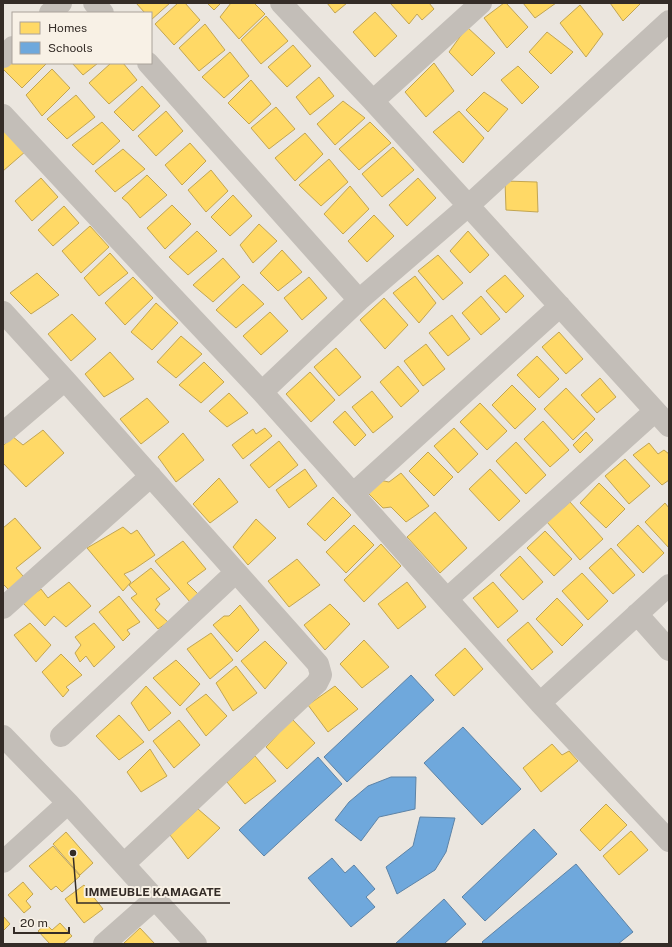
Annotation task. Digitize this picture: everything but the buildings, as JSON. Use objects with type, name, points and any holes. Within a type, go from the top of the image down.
[{"type":"street","points":[[51,12],[61,3]]},
{"type":"street","points":[[94,3],[102,12]]},
{"type":"street","points":[[281,3],[373,101],[662,418],[447,599]]},
{"type":"street","points":[[373,101],[481,3]]},
{"type":"street","points":[[262,392],[359,300],[468,206],[669,21]]},
{"type":"street","points":[[3,56],[12,48]]},
{"type":"street","points":[[149,64],[359,300]]},
{"type":"street","points":[[3,115],[262,392],[540,703],[669,841]]},
{"type":"street","points":[[353,494],[560,306]]},
{"type":"street","points":[[3,313],[65,380],[318,664],[321,675],[317,683],[124,864]]},
{"type":"street","points":[[3,433],[65,380]]},
{"type":"street","points":[[3,608],[151,476]]},
{"type":"street","points":[[61,736],[236,572]]},
{"type":"street","points":[[540,703],[669,584]]},
{"type":"street","points":[[636,614],[669,650]]},
{"type":"street","points":[[3,736],[68,803],[156,898],[196,944]]},
{"type":"street","points":[[3,862],[68,803]]},
{"type":"street","points":[[104,944],[156,898]]},
{"type":"place","name":"IMMEUBLE KAMAGATE","points":[[73,853]]}]
